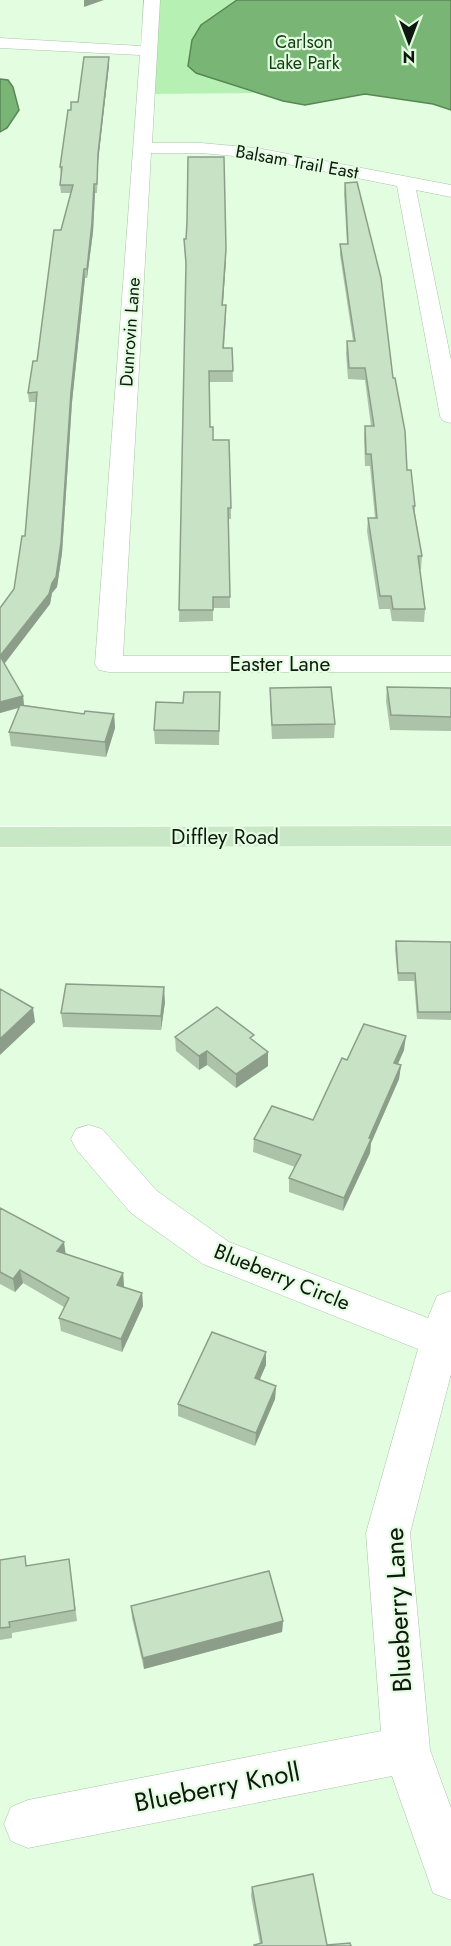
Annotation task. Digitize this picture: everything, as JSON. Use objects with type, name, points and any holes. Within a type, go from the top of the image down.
[{"type":"main road","name":"Diffley Road","points":[[0,837],[451,836]]},
{"type":"street","name":"Dunrovin Lane","points":[[108,664],[152,0]]},
{"type":"street","points":[[0,43],[148,51]]},
{"type":"street","name":"Balsam Trail East","points":[[142,148],[201,148],[257,153],[451,191]]},
{"type":"street","points":[[405,181],[451,416]]},
{"type":"street","name":"Easter Lane","points":[[108,664],[451,664]]},
{"type":"street","name":"Blueberry Circle","points":[[89,1139],[144,1202],[216,1253],[445,1324]]},
{"type":"street","name":"Blueberry Lane","points":[[445,1324],[388,1533],[406,1750],[451,1875]]},
{"type":"street","name":"Blueberry Knoll","points":[[28,1824],[406,1750]]},
{"type":"green space","name":"Carlson Lake Park","points":[[152,0],[451,0],[451,110],[433,104],[365,94],[305,105],[261,93],[146,94]]},
{"type":"shaded area","name":"Carlson Lake Park","points":[[237,0],[451,0],[451,110],[433,104],[365,94],[305,105],[283,101],[196,73],[188,66],[192,40],[201,25]]},
{"type":"shaded area","points":[[0,79],[8,80],[13,87],[19,110],[7,128],[0,132]]},
{"type":"building","points":[[84,57],[109,57],[98,154],[97,184],[94,184],[87,269],[84,269],[71,392],[61,543],[56,577],[49,594],[0,656],[0,608],[14,589],[22,536],[25,536],[37,392],[28,393],[33,361],[37,361],[54,230],[61,230],[73,185],[60,185],[62,167],[60,167],[68,110],[71,110],[71,102],[78,102]]},
{"type":"building","points":[[188,157],[224,157],[226,249],[222,305],[226,305],[223,348],[232,348],[233,371],[209,371],[210,427],[213,427],[213,440],[229,440],[230,597],[213,597],[213,610],[179,610],[186,263],[184,239],[186,239],[187,222]]},
{"type":"building","points":[[357,182],[381,278],[393,378],[395,378],[405,431],[407,470],[411,470],[415,506],[413,506],[422,556],[418,556],[425,609],[393,609],[391,596],[380,596],[368,518],[377,518],[371,454],[366,454],[365,426],[374,426],[365,368],[349,368],[347,341],[355,341],[340,244],[348,244],[345,183]]},
{"type":"building","points":[[0,656],[23,696],[0,702]]},
{"type":"building","points":[[331,687],[335,724],[272,725],[270,688]]},
{"type":"building","points":[[387,687],[451,688],[451,717],[391,715]]},
{"type":"building","points":[[184,692],[220,692],[219,731],[154,730],[156,702],[183,703]]},
{"type":"building","points":[[20,705],[84,714],[85,711],[114,714],[105,742],[9,732]]},
{"type":"building","points":[[396,941],[451,942],[451,1012],[418,1012],[415,973],[398,973]]},
{"type":"building","points":[[66,984],[164,987],[161,1016],[61,1013]]},
{"type":"building","points":[[0,989],[33,1008],[0,1039]]},
{"type":"building","points":[[217,1007],[254,1035],[250,1038],[268,1052],[236,1074],[207,1051],[199,1056],[175,1037]]},
{"type":"building","points":[[364,1024],[406,1036],[394,1063],[401,1065],[344,1198],[289,1178],[301,1155],[254,1139],[272,1106],[313,1120],[342,1058],[347,1060]]},
{"type":"building","points":[[0,1208],[64,1242],[57,1251],[123,1273],[117,1285],[142,1293],[121,1339],[59,1318],[69,1298],[20,1270],[13,1279],[0,1272]]},
{"type":"building","points":[[212,1332],[266,1352],[255,1378],[276,1386],[256,1433],[178,1404]]},
{"type":"building","points":[[25,1556],[26,1566],[69,1559],[75,1610],[9,1622],[10,1627],[0,1628],[0,1560]]},
{"type":"building","points":[[269,1571],[283,1621],[143,1658],[131,1606]]},
{"type":"building","points":[[313,1874],[327,1945],[350,1943],[351,1946],[254,1946],[262,1943],[252,1887]]}]
